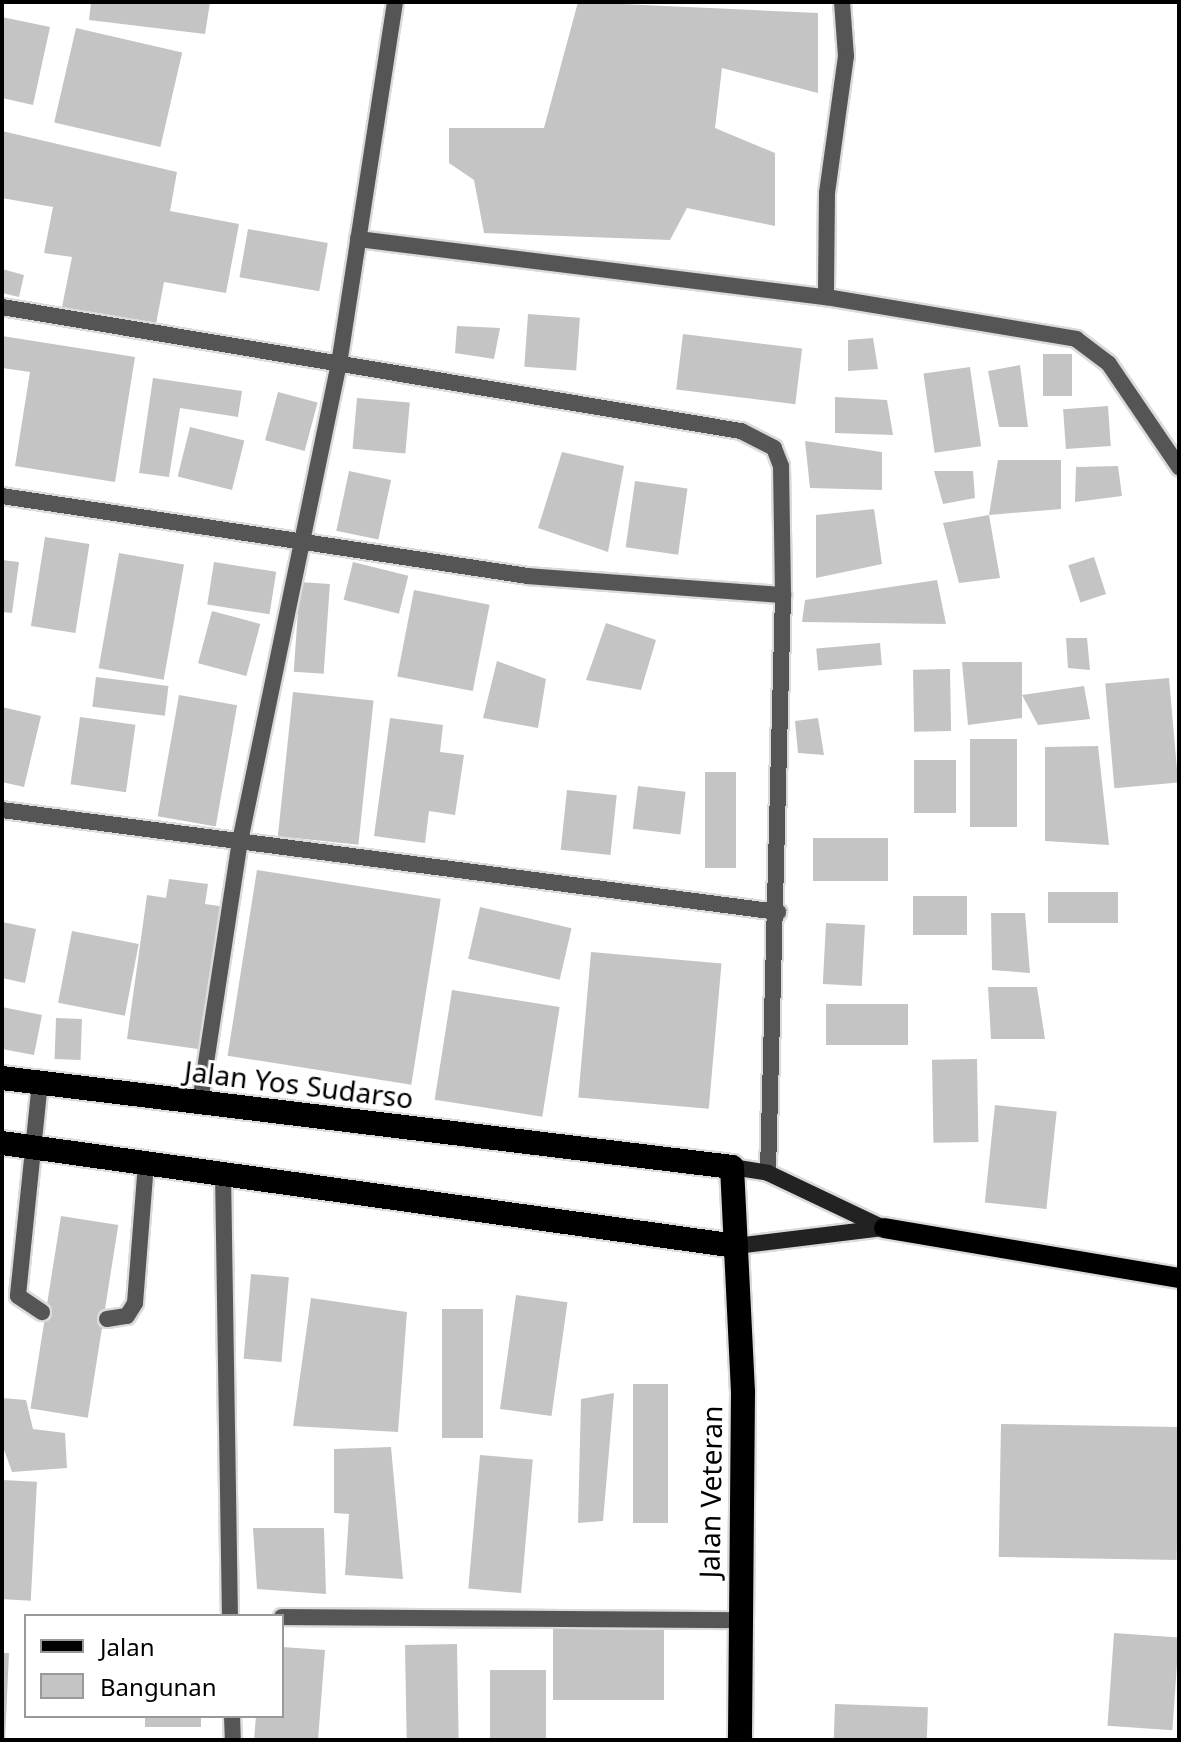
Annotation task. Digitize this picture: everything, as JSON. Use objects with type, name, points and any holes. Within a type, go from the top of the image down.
[{"type":"highway","name":"Jalan Yos Sudarso","points":[[2,1078],[732,1167]]},
{"type":"highway","points":[[2,1143],[542,1216],[736,1246]]},
{"type":"highway","name":"Jalan Veteran","points":[[732,1167],[743,1392],[737,1620],[740,1740]]},
{"type":"main road","points":[[732,1167],[768,1173],[884,1228],[1179,1278]]},
{"type":"main road","points":[[736,1246],[884,1228]]},
{"type":"street","points":[[200,1102],[240,841],[339,364],[395,2]]},
{"type":"street","points":[[826,297],[827,193],[846,56],[842,2]]},
{"type":"street","points":[[358,239],[826,297],[1076,339],[1109,364],[1179,467]]},
{"type":"street","points":[[2,307],[763,439],[781,466],[783,595],[778,912],[768,1173]]},
{"type":"street","points":[[2,496],[299,546],[651,590],[783,595]]},
{"type":"street","points":[[2,810],[778,912]]},
{"type":"street","points":[[40,1082],[18,1296],[42,1312]]},
{"type":"street","points":[[107,1319],[127,1316],[135,1303],[146,1164]]},
{"type":"street","points":[[223,1173],[230,1614]]},
{"type":"street","points":[[284,1617],[737,1620]]},
{"type":"street","points":[[232,1718],[233,1740]]},
{"type":"building","points":[[91,2],[210,2],[205,34],[89,20]]},
{"type":"building","points":[[578,2],[818,13],[818,93],[722,68],[715,128],[775,153],[775,226],[687,208],[670,240],[484,233],[474,180],[449,163],[449,128],[544,128]]},
{"type":"building","points":[[2,17],[50,27],[33,105],[2,98]]},
{"type":"building","points":[[76,28],[182,53],[160,147],[54,123]]},
{"type":"building","points":[[2,131],[177,172],[170,211],[239,224],[226,293],[164,282],[156,324],[62,307],[72,257],[44,253],[53,207],[2,198]]},
{"type":"building","points":[[248,229],[328,243],[319,291],[239,277]]},
{"type":"building","points":[[2,269],[24,275],[19,297],[2,293]]},
{"type":"building","points":[[528,314],[580,318],[576,370],[524,367]]},
{"type":"building","points":[[457,326],[500,328],[494,359],[455,353]]},
{"type":"building","points":[[683,334],[802,349],[795,404],[676,390]]},
{"type":"building","points":[[2,336],[135,357],[115,482],[15,466],[30,372],[2,368]]},
{"type":"building","points":[[873,338],[878,369],[848,371],[848,340]]},
{"type":"building","points":[[1043,354],[1072,354],[1072,396],[1043,396]]},
{"type":"building","points":[[1020,365],[1028,427],[999,427],[988,371]]},
{"type":"building","points":[[970,367],[981,446],[935,453],[923,374]]},
{"type":"building","points":[[153,378],[242,391],[238,417],[180,408],[169,477],[139,473]]},
{"type":"building","points":[[278,392],[318,403],[305,451],[265,440]]},
{"type":"building","points":[[835,397],[887,400],[893,435],[835,433]]},
{"type":"building","points":[[357,398],[410,403],[405,453],[353,449]]},
{"type":"building","points":[[1108,406],[1111,446],[1066,449],[1063,409]]},
{"type":"building","points":[[190,427],[244,441],[232,490],[178,476]]},
{"type":"building","points":[[805,441],[882,452],[882,490],[810,488]]},
{"type":"building","points":[[562,452],[624,466],[608,552],[538,528]]},
{"type":"building","points":[[998,460],[1061,460],[1061,509],[989,515]]},
{"type":"building","points":[[1118,466],[1122,496],[1075,502],[1076,467]]},
{"type":"building","points":[[349,471],[391,480],[378,540],[336,531]]},
{"type":"building","points":[[934,471],[973,471],[975,498],[943,504]]},
{"type":"building","points":[[635,481],[687,488],[678,555],[626,547]]},
{"type":"building","points":[[874,509],[882,564],[816,578],[816,515]]},
{"type":"building","points":[[989,515],[1000,578],[959,583],[943,523]]},
{"type":"building","points":[[45,537],[89,544],[75,633],[31,626]]},
{"type":"building","points":[[119,553],[184,564],[164,680],[99,668]]},
{"type":"building","points":[[1094,557],[1106,594],[1080,602],[1068,565]]},
{"type":"building","points":[[2,560],[19,562],[12,613],[2,612]]},
{"type":"building","points":[[214,562],[276,572],[269,614],[207,604]]},
{"type":"building","points":[[353,562],[408,576],[399,614],[344,600]]},
{"type":"building","points":[[937,580],[946,624],[802,622],[805,600]]},
{"type":"building","points":[[300,582],[330,584],[324,674],[294,672]]},
{"type":"building","points":[[414,590],[490,605],[473,691],[397,676]]},
{"type":"building","points":[[212,611],[260,624],[246,676],[198,663]]},
{"type":"building","points":[[606,623],[656,640],[641,690],[586,680]]},
{"type":"building","points":[[1066,638],[1087,638],[1090,670],[1068,668]]},
{"type":"building","points":[[880,643],[882,665],[818,670],[816,649]]},
{"type":"building","points":[[497,661],[546,679],[538,728],[483,718]]},
{"type":"building","points":[[962,662],[1022,662],[1022,718],[968,725]]},
{"type":"building","points":[[950,669],[951,731],[914,732],[913,670]]},
{"type":"building","points":[[96,677],[168,686],[165,716],[92,707]]},
{"type":"building","points":[[1169,678],[1178,783],[1114,788],[1105,684]]},
{"type":"building","points":[[1084,686],[1090,719],[1038,725],[1022,695]]},
{"type":"building","points":[[293,692],[374,700],[358,845],[278,836]]},
{"type":"building","points":[[179,695],[237,705],[216,826],[158,816]]},
{"type":"building","points":[[2,707],[41,716],[24,787],[2,782]]},
{"type":"building","points":[[80,717],[135,725],[126,792],[71,784]]},
{"type":"building","points":[[390,718],[443,725],[440,752],[464,755],[455,815],[429,811],[425,843],[374,836]]},
{"type":"building","points":[[818,718],[824,755],[798,753],[795,721]]},
{"type":"building","points":[[970,739],[1017,739],[1017,827],[970,827]]},
{"type":"building","points":[[1098,746],[1109,845],[1045,841],[1045,747]]},
{"type":"building","points":[[914,760],[956,760],[956,813],[914,813]]},
{"type":"building","points":[[705,772],[736,772],[736,868],[705,868]]},
{"type":"building","points":[[638,786],[686,792],[680,835],[633,829]]},
{"type":"building","points":[[567,790],[617,795],[610,855],[561,850]]},
{"type":"building","points":[[813,838],[888,838],[888,881],[813,881]]},
{"type":"building","points":[[257,870],[441,899],[411,1085],[228,1056]]},
{"type":"building","points":[[169,879],[208,884],[205,904],[226,907],[205,1050],[127,1039],[147,895],[166,898]]},
{"type":"building","points":[[1048,892],[1118,892],[1118,923],[1048,923]]},
{"type":"building","points":[[913,896],[967,896],[967,935],[913,935]]},
{"type":"building","points":[[480,907],[572,928],[560,980],[468,959]]},
{"type":"building","points":[[991,913],[1025,913],[1030,973],[992,970]]},
{"type":"building","points":[[2,922],[36,929],[25,983],[2,978]]},
{"type":"building","points":[[826,923],[865,925],[862,986],[823,984]]},
{"type":"building","points":[[72,931],[139,944],[125,1016],[58,1003]]},
{"type":"building","points":[[591,952],[722,963],[709,1109],[578,1097]]},
{"type":"building","points":[[988,987],[1037,987],[1045,1039],[991,1039]]},
{"type":"building","points":[[452,990],[560,1007],[542,1117],[435,1100]]},
{"type":"building","points":[[826,1004],[908,1004],[908,1045],[826,1045]]},
{"type":"building","points":[[2,1007],[42,1015],[34,1055],[2,1049]]},
{"type":"building","points":[[56,1018],[82,1019],[81,1060],[55,1059]]},
{"type":"building","points":[[977,1059],[978,1142],[933,1143],[932,1060]]},
{"type":"building","points":[[995,1105],[1057,1111],[1046,1209],[985,1202]]},
{"type":"building","points":[[61,1216],[118,1225],[88,1418],[30,1409]]},
{"type":"building","points":[[251,1274],[289,1277],[281,1362],[244,1359]]},
{"type":"building","points":[[516,1295],[567,1302],[551,1416],[500,1409]]},
{"type":"building","points":[[311,1298],[407,1312],[398,1432],[293,1426]]},
{"type":"building","points":[[442,1309],[483,1309],[483,1438],[442,1438]]},
{"type":"building","points":[[633,1384],[668,1384],[668,1523],[633,1523]]},
{"type":"building","points":[[614,1393],[603,1521],[578,1523],[581,1399]]},
{"type":"building","points":[[2,1398],[26,1400],[33,1429],[65,1433],[67,1468],[12,1472],[2,1444]]},
{"type":"building","points":[[1001,1424],[1179,1427],[1177,1560],[999,1557]]},
{"type":"building","points":[[391,1447],[403,1579],[345,1575],[349,1514],[334,1513],[334,1449]]},
{"type":"building","points":[[480,1455],[533,1460],[521,1593],[468,1588]]},
{"type":"building","points":[[2,1480],[37,1482],[31,1601],[2,1599]]},
{"type":"building","points":[[253,1528],[324,1528],[326,1594],[257,1589]]},
{"type":"building","points":[[553,1628],[664,1628],[664,1700],[553,1700]]},
{"type":"building","points":[[1114,1633],[1179,1638],[1172,1730],[1108,1726]]},
{"type":"building","points":[[457,1644],[459,1740],[407,1740],[405,1645]]},
{"type":"building","points":[[284,1647],[325,1650],[318,1740],[254,1740],[256,1718],[284,1718]]},
{"type":"building","points":[[2,1653],[9,1653],[5,1740],[2,1740]]},
{"type":"building","points":[[490,1670],[546,1670],[546,1740],[490,1740]]},
{"type":"building","points":[[835,1704],[928,1707],[927,1740],[834,1740]]},
{"type":"building","points":[[145,1718],[201,1718],[201,1727],[145,1727]]}]
